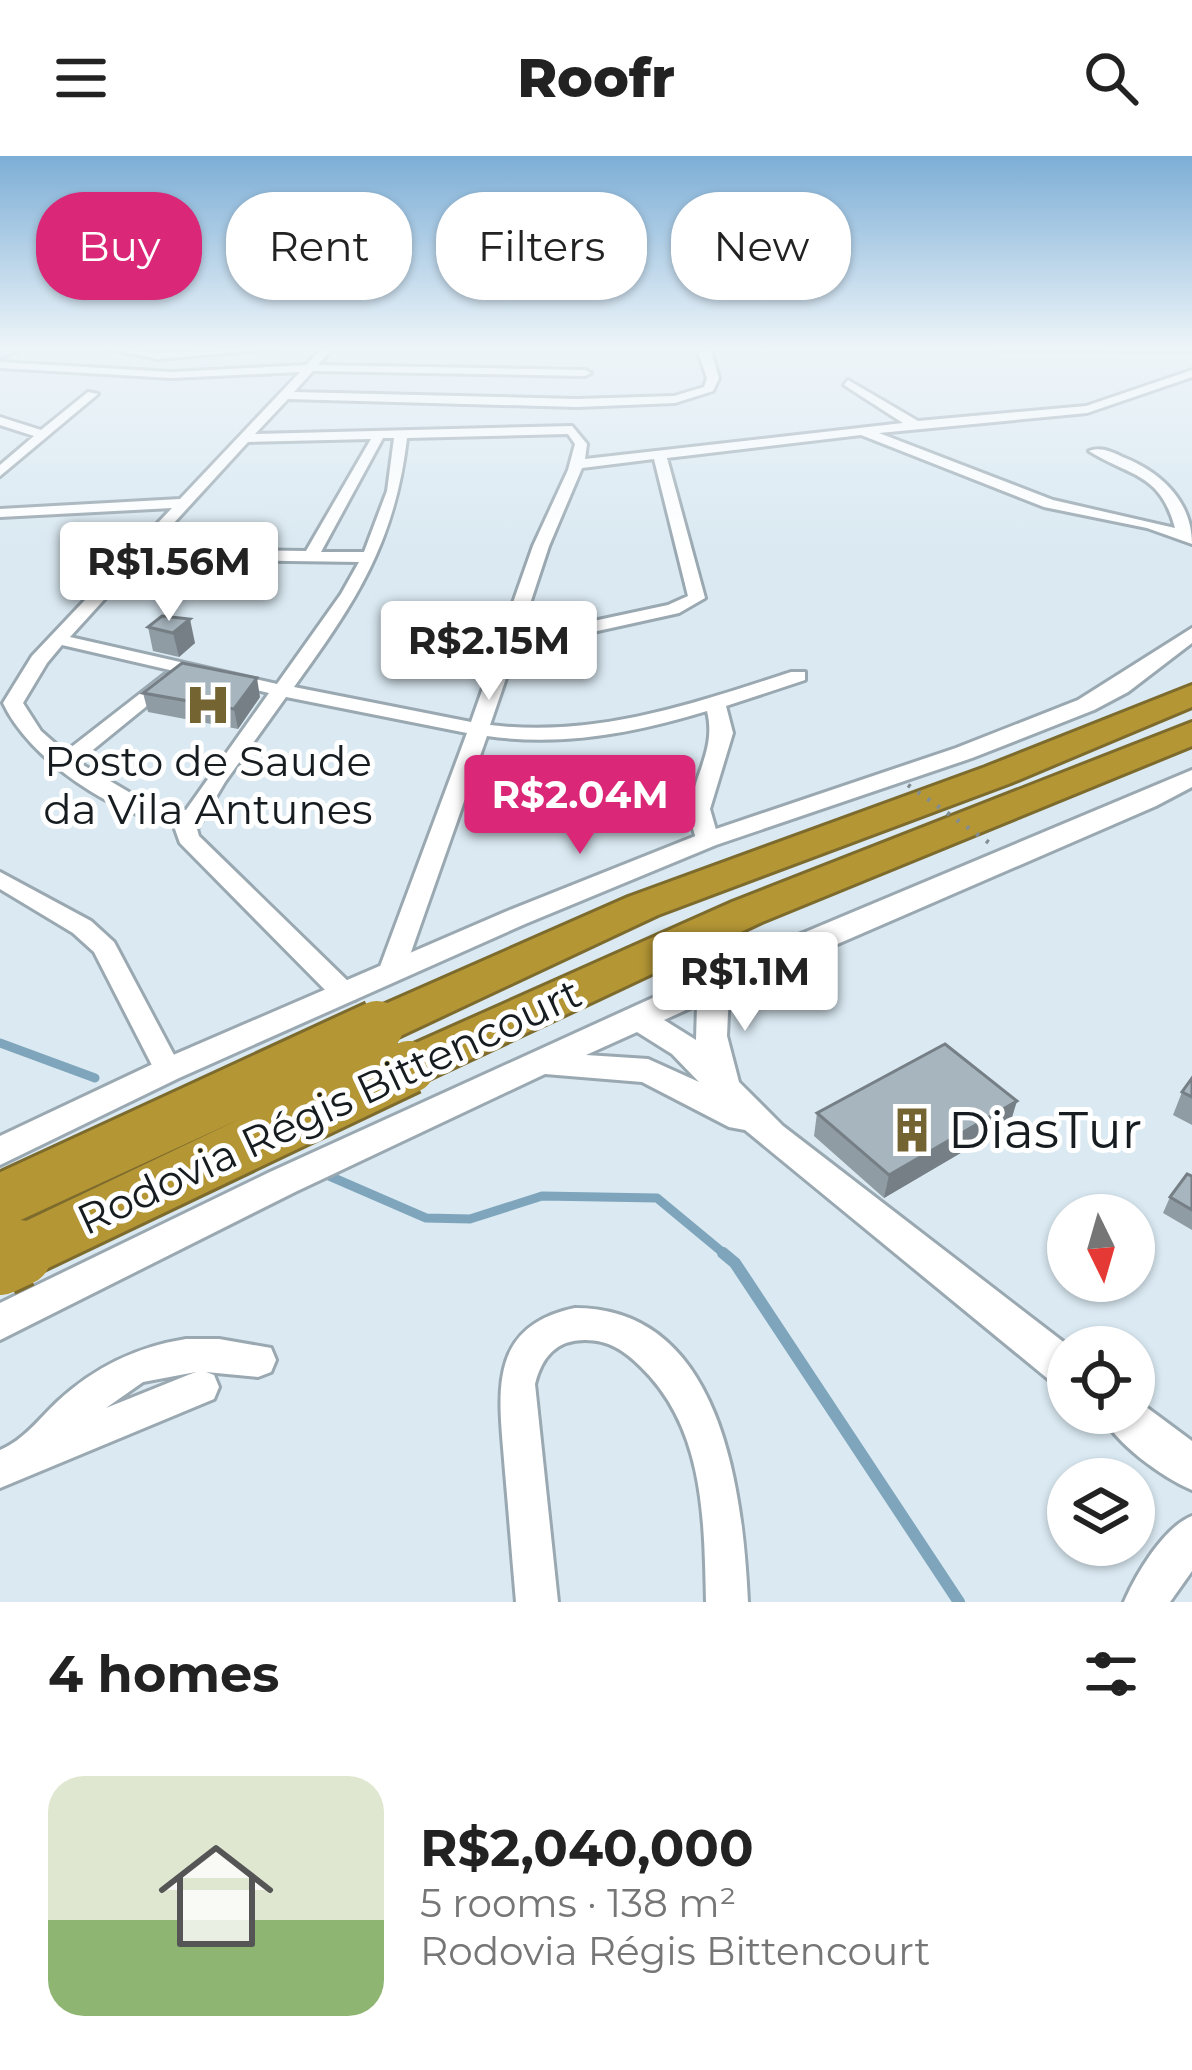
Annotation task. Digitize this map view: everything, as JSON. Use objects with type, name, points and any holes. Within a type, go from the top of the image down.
[{"type":"highway","name":"Rodovia Régis Bittencourt","points":[[0,1262],[643,906],[998,775],[1192,695]]},
{"type":"highway","name":"Rodovia Régis Bittencourt","points":[[0,1201],[747,912],[1192,733]]},
{"type":"street","points":[[0,472],[65,414]]},
{"type":"street","points":[[192,817],[152,812],[66,761],[33,739],[18,721],[14,703],[20,686],[58,639],[268,414]]},
{"type":"street","points":[[0,1322],[216,1215],[388,1051],[391,972],[512,644],[543,541],[579,464],[581,444],[572,430],[575,414]]},
{"type":"street","points":[[899,414],[916,425]]},
{"type":"street","points":[[579,464],[1029,414]]},
{"type":"street","points":[[0,421],[40,434]]},
{"type":"street","points":[[247,438],[572,430]]},
{"type":"street","points":[[864,432],[1049,504],[1188,536]]},
{"type":"street","points":[[388,1051],[188,838],[186,829],[355,586],[396,482],[401,434]]},
{"type":"street","points":[[311,556],[379,435]]},
{"type":"street","points":[[1096,451],[1153,476],[1176,500],[1188,536]]},
{"type":"street","points":[[512,644],[673,609],[697,598],[661,455]]},
{"type":"street","points":[[0,513],[186,503]]},
{"type":"street","points":[[139,554],[368,557]]},
{"type":"street","points":[[391,972],[707,840],[1027,730],[1120,687],[1192,634]]},
{"type":"street","points":[[58,639],[182,670],[481,730],[580,733],[715,703],[798,676]]},
{"type":"street","points":[[66,761],[182,670]]},
{"type":"street","points":[[707,840],[699,809],[723,733],[715,703]]},
{"type":"street","points":[[542,1064],[714,982],[1147,801],[1192,777]]},
{"type":"street","points":[[0,879],[82,926],[105,949],[168,1070]]},
{"type":"street","points":[[714,982],[711,1036],[724,1087]]},
{"type":"street","points":[[638,1018],[683,1046],[771,1135],[1047,1353]]},
{"type":"street","points":[[82,1280],[11,1146],[168,1070],[388,1051],[648,1071],[678,1082],[771,1135]]},
{"type":"street","points":[[536,1602],[517,1384],[525,1351],[549,1330],[580,1322],[617,1327],[652,1351],[681,1390],[709,1444],[724,1521],[727,1602]]},
{"type":"street","points":[[16,1462],[77,1405],[113,1378],[148,1361],[186,1352],[258,1360]]},
{"type":"street","points":[[16,1462],[201,1387]]},
{"type":"street","points":[[1149,1434],[1192,1468]]},
{"type":"street","points":[[1145,1602],[1192,1536]]},
{"type":"path","points":[[908,785],[995,848]]},
{"type":"building","points":[[162,616],[190,619],[173,633],[148,627]]},
{"type":"building","points":[[182,663],[257,678],[234,709],[143,693]]},
{"type":"building","name":"DiasTur","points":[[945,1044],[1017,1101],[889,1175],[817,1113]]},
{"type":"building","points":[[1192,1078],[1192,1097],[1182,1092]]},
{"type":"building","points":[[1187,1174],[1192,1176],[1192,1210],[1170,1197]]},
{"type":"waterway","points":[[0,1043],[95,1078]]},
{"type":"waterway","points":[[320,1172],[426,1218],[470,1219],[542,1196],[657,1198],[727,1256]]},
{"type":"waterway","points":[[723,1253],[735,1263],[959,1602]]},
{"type":"place","name":"Posto de Saude da Vila Antunes","points":[[208,705]]},
{"type":"place","name":"DiasTur","points":[[912,1130]]}]
